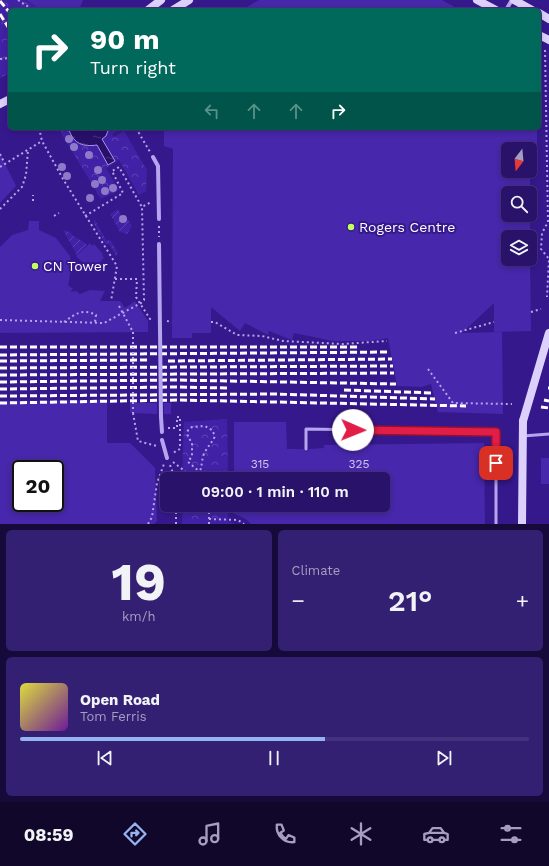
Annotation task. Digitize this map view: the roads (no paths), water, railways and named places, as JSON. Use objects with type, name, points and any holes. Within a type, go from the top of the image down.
[{"type":"street","points":[[151,8],[161,0]]},
{"type":"street","points":[[176,8],[189,0]]},
{"type":"street","points":[[477,0],[492,8]]},
{"type":"street","points":[[513,0],[528,8]]},
{"type":"street","points":[[153,157],[158,166],[159,219]]},
{"type":"street","points":[[159,244],[162,430]]},
{"type":"street","points":[[522,524],[523,421],[549,332]]},
{"type":"street","points":[[162,440],[167,458]]},
{"type":"lane","points":[[306,449],[306,429],[496,432],[496,524]]},
{"type":"lane","points":[[522,436],[549,434]]},
{"type":"water","points":[[69,130],[108,130],[106,136],[102,139],[115,161],[108,165],[97,145],[80,144],[71,135]]},
{"type":"railway","points":[[0,1],[8,11]]},
{"type":"railway","points":[[0,14],[8,27]]},
{"type":"railway","points":[[0,347],[360,347]]},
{"type":"railway","points":[[0,355],[390,352]]},
{"type":"railway","points":[[168,361],[392,359]]},
{"type":"railway","points":[[0,361],[150,360]]},
{"type":"railway","points":[[0,368],[393,366]]},
{"type":"railway","points":[[0,375],[394,373]]},
{"type":"railway","points":[[0,382],[174,380],[396,384]]},
{"type":"railway","points":[[0,389],[174,387],[228,388]]},
{"type":"railway","points":[[344,390],[433,393]]},
{"type":"railway","points":[[0,396],[275,394],[435,399]]},
{"type":"railway","points":[[0,403],[179,400],[466,406]]},
{"type":"railway","points":[[544,400],[549,401]]},
{"type":"railway","points":[[541,407],[549,408]]},
{"type":"place","name":"Rogers Centre","points":[[351,227]]},
{"type":"place","name":"CN Tower","points":[[35,266]]}]
